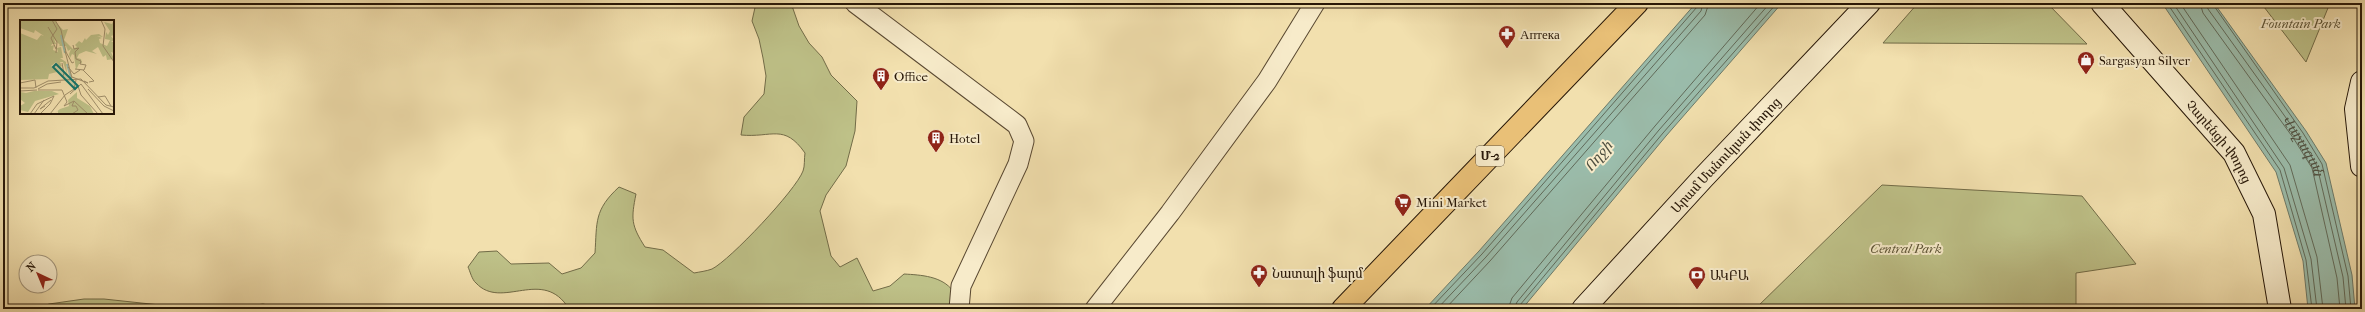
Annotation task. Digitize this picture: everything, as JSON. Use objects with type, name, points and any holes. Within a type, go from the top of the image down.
[{"type":"highway","name":"Մ-2","points":[[1343,309],[1637,3]]},
{"type":"street","points":[[855,3],[1017,125],[1024,141],[1018,164],[961,286],[959,309]]},
{"type":"street","points":[[1095,309],[1170,213],[1267,81],[1315,3]]},
{"type":"street","name":"Արամ Մանուկյան փողոց","points":[[1583,309],[1703,178],[1869,3]]},
{"type":"street","name":"Չարենցի փողոց","points":[[2102,3],[2234,153],[2264,214],[2280,309]]},
{"type":"street","points":[[2362,82],[2356,109],[2362,166]]},
{"type":"green space","points":[[756,3],[791,3],[799,26],[809,43],[822,57],[831,75],[857,101],[855,131],[846,166],[826,195],[820,211],[831,256],[840,267],[857,258],[873,291],[890,286],[904,274],[937,279],[953,291],[959,309],[569,309],[559,297],[547,291],[535,289],[498,293],[486,290],[475,282],[468,267],[479,252],[497,251],[511,264],[549,263],[562,274],[581,268],[595,253],[598,217],[601,210],[611,195],[619,187],[636,194],[633,210],[633,222],[645,247],[663,250],[694,273],[712,269],[733,253],[776,208],[798,180],[804,169],[805,153],[790,138],[777,134],[741,135],[744,117],[764,94],[766,76],[759,39],[752,21]]},
{"type":"green space","points":[[1918,3],[2047,3],[2087,44],[1883,43]]},
{"type":"green space","name":"Fountain Park","points":[[2261,3],[2330,3],[2306,62]]},
{"type":"green space","name":"Central Park","points":[[1882,185],[2082,196],[2136,264],[2076,273],[2076,309],[1755,309]]},
{"type":"green space","points":[[84,299],[104,299],[197,309],[36,309],[49,304]]},
{"type":"green space","points":[[263,304],[285,309],[228,309]]},
{"type":"water","name":"Ողջի","points":[[1696,3],[1782,3],[1666,136],[1522,309],[1425,309],[1479,251]]},
{"type":"water","name":"Վաչագան","points":[[2162,3],[2214,3],[2306,131],[2326,163],[2352,275],[2355,309],[2308,309],[2303,261],[2276,172]]},
{"type":"place","name":"Аптека","points":[[1507,49]]},
{"type":"place","name":"Sargasyan Silver","points":[[2086,75]]},
{"type":"place","name":"Office","points":[[881,91]]},
{"type":"place","name":"Hotel","points":[[936,153]]},
{"type":"place","name":"Mini Market","points":[[1403,217]]},
{"type":"place","name":"Նատալի ֆարմ","points":[[1259,288]]},
{"type":"place","name":"ԱԿԲԱ","points":[[1697,290]]}]
